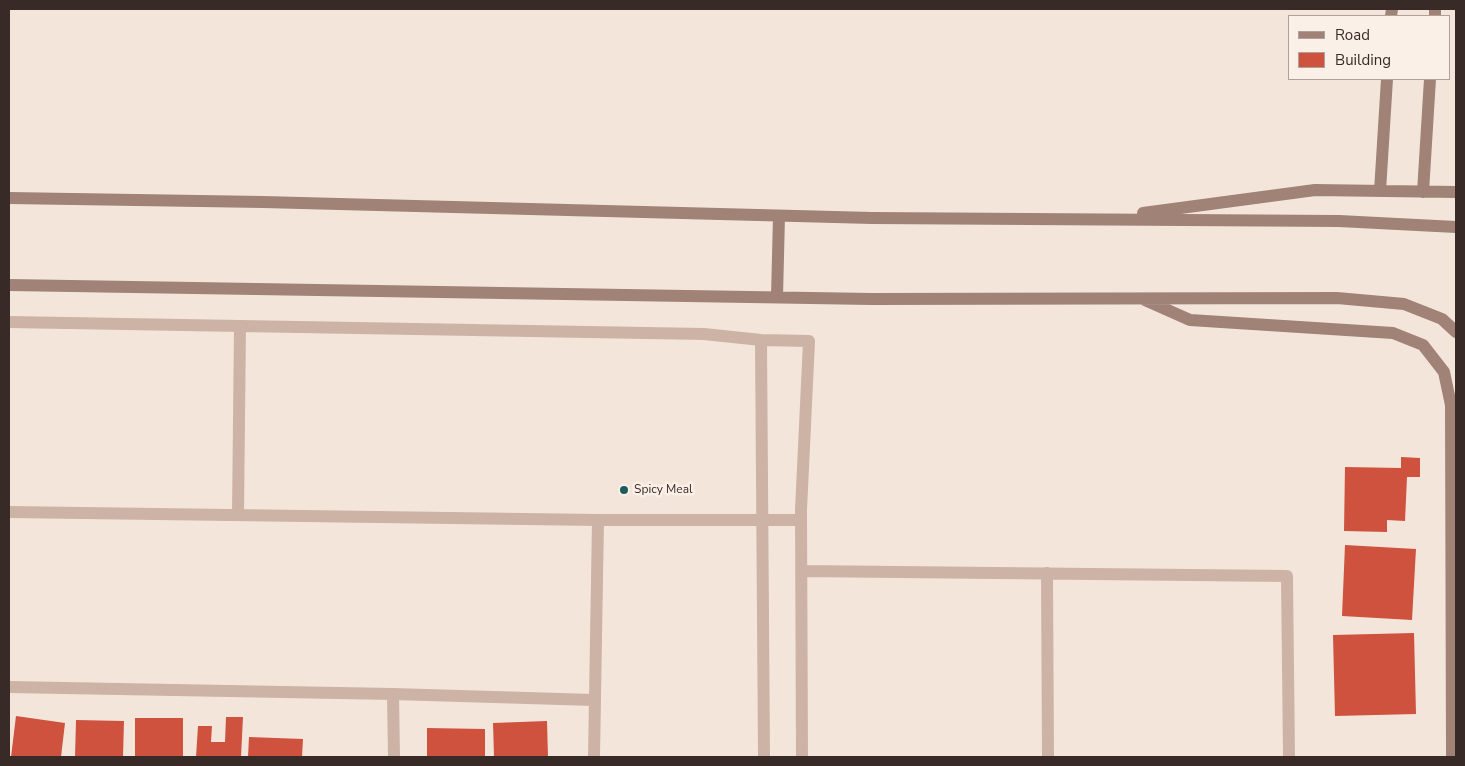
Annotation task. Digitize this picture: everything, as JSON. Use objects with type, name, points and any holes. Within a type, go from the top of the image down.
[{"type":"main road","points":[[1380,191],[1387,80]]},
{"type":"main road","points":[[1424,192],[1430,80]]},
{"type":"main road","points":[[1095,219],[1315,190],[1456,192]]},
{"type":"main road","points":[[9,198],[263,202],[779,216],[1339,221],[1456,227]]},
{"type":"main road","points":[[777,297],[779,216]]},
{"type":"main road","points":[[9,286],[872,299],[1337,298],[1404,304],[1442,319],[1456,332]]},
{"type":"main road","points":[[1140,298],[1190,320],[1393,333],[1423,345],[1444,372],[1451,405],[1452,757]]},
{"type":"street","points":[[9,322],[704,334],[761,340],[809,341],[801,520],[802,757]]},
{"type":"street","points":[[238,514],[240,326]]},
{"type":"street","points":[[761,340],[764,757]]},
{"type":"street","points":[[9,512],[598,520],[801,520]]},
{"type":"street","points":[[594,757],[598,520]]},
{"type":"street","points":[[801,571],[1288,576],[1290,757]]},
{"type":"street","points":[[1047,573],[1048,757]]},
{"type":"street","points":[[9,687],[393,694],[594,700]]},
{"type":"street","points":[[393,694],[394,757]]},
{"type":"building","points":[[1401,457],[1420,458],[1420,477],[1407,477],[1405,521],[1387,520],[1387,532],[1344,531],[1345,467],[1401,468]]},
{"type":"building","points":[[1345,545],[1416,549],[1412,620],[1342,616]]},
{"type":"building","points":[[1414,633],[1416,714],[1335,716],[1333,635]]},
{"type":"building","points":[[16,716],[65,723],[61,757],[11,757]]},
{"type":"building","points":[[226,717],[243,717],[241,757],[196,757],[198,726],[212,726],[211,742],[225,742]]},
{"type":"building","points":[[135,718],[183,718],[183,757],[135,757]]},
{"type":"building","points":[[76,720],[124,721],[123,757],[75,757]]},
{"type":"building","points":[[547,721],[548,757],[494,757],[493,723]]},
{"type":"building","points":[[427,728],[485,729],[485,757],[427,757]]},
{"type":"building","points":[[249,737],[303,739],[302,757],[248,757]]},
{"type":"place","name":"Spicy Meal","points":[[624,490]]}]
